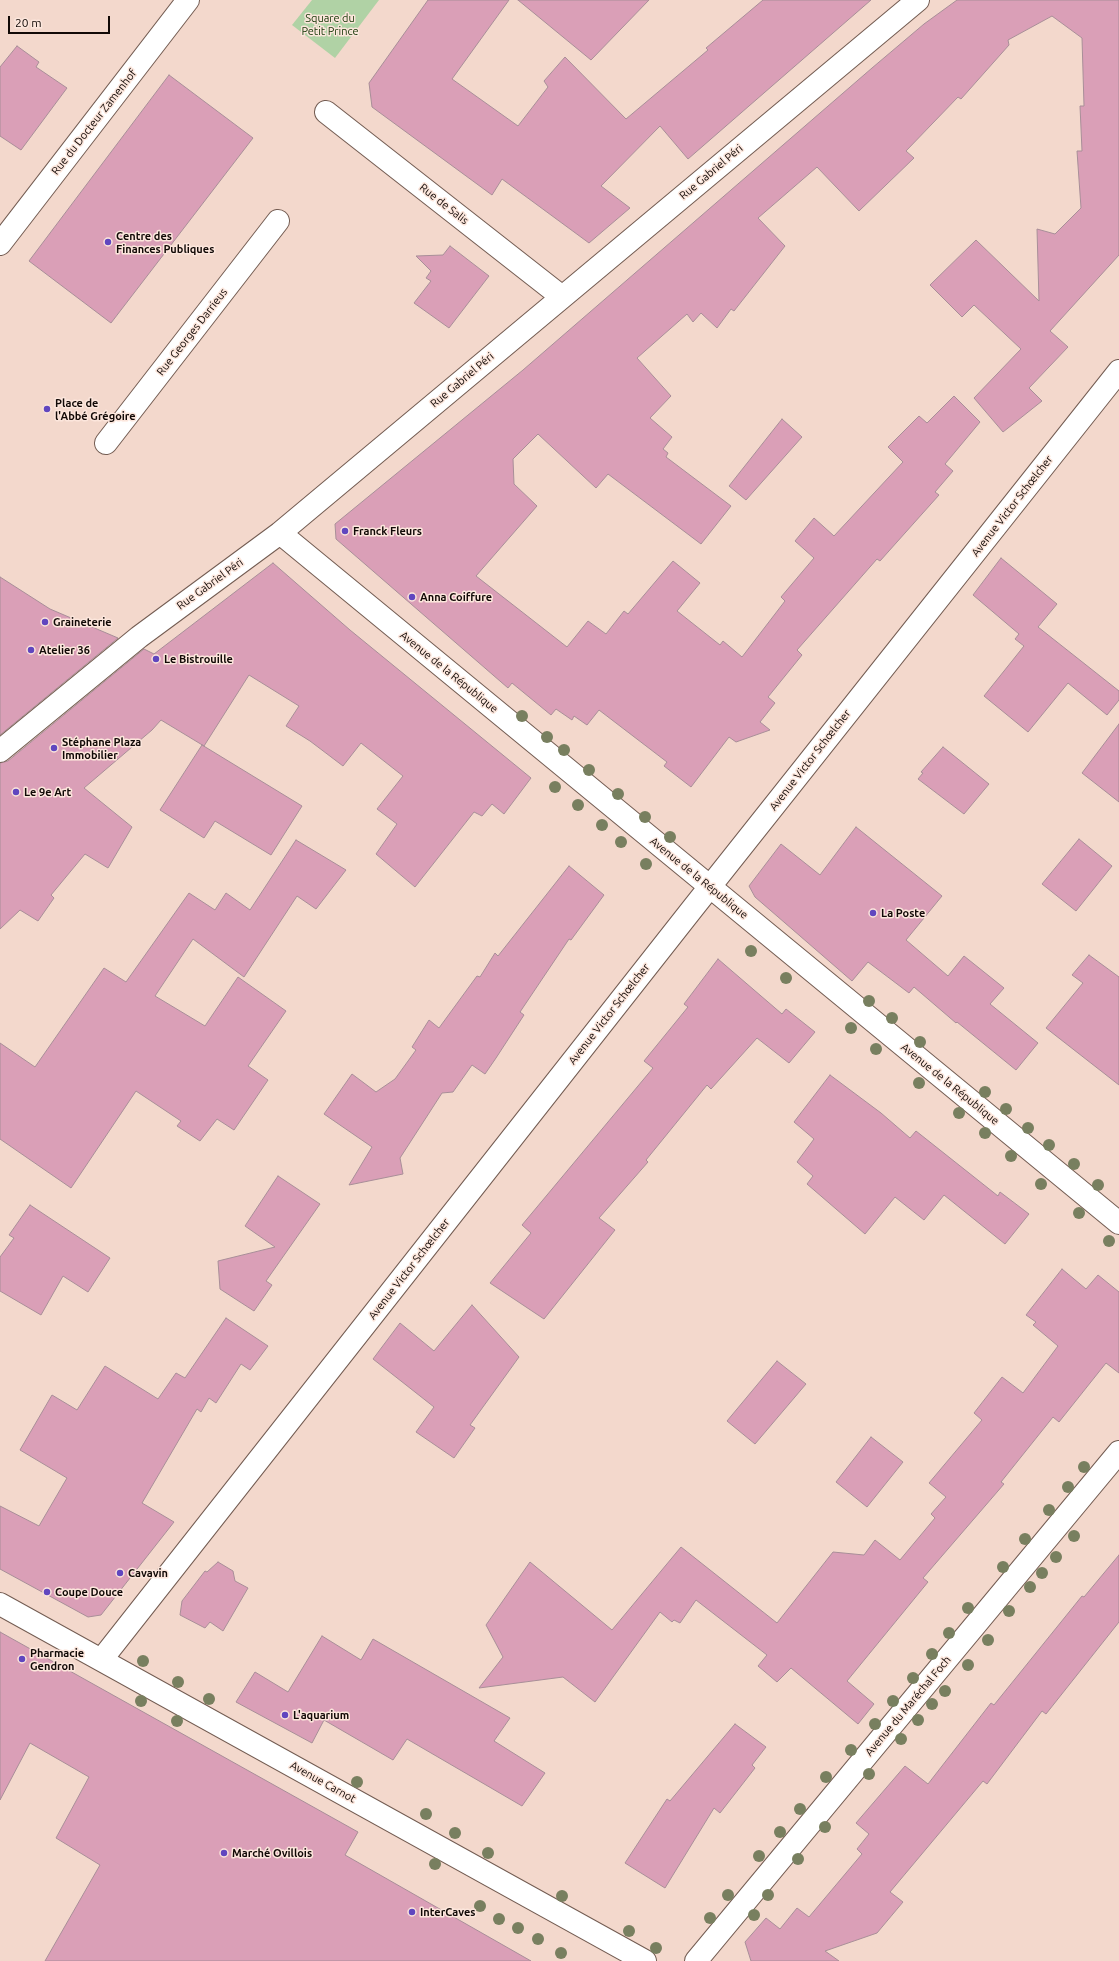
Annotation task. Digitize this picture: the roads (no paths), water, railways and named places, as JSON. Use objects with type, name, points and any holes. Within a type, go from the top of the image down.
[{"type":"street","name":"Rue du Docteur Zamenhof","points":[[0,244],[188,0]]},
{"type":"street","name":"Rue Gabriel Péri","points":[[0,751],[165,617],[280,532],[918,0]]},
{"type":"street","name":"Rue de Salis","points":[[326,112],[562,297]]},
{"type":"street","name":"Rue Georges Darrieus","points":[[106,442],[278,221]]},
{"type":"street","name":"Avenue Victor Schœlcher","points":[[102,1659],[710,886],[1119,371]]},
{"type":"street","name":"Avenue de la République","points":[[280,532],[1119,1223]]},
{"type":"street","name":"Avenue du Maréchal Foch","points":[[696,1961],[1119,1452]]},
{"type":"street","name":"Avenue Carnot","points":[[0,1604],[102,1659],[645,1961]]},
{"type":"place","name":"Centre des Finances Publiques","points":[[108,242]]},
{"type":"place","name":"Place de l'Abbé Grégoire","points":[[47,409]]},
{"type":"place","name":"Franck Fleurs","points":[[345,531]]},
{"type":"place","name":"Anna Coiffure","points":[[412,597]]},
{"type":"place","name":"Graineterie","points":[[45,622]]},
{"type":"place","name":"Atelier 36","points":[[31,650]]},
{"type":"place","name":"Le Bistrouille","points":[[156,659]]},
{"type":"place","name":"Stéphane Plaza Immobilier","points":[[54,748]]},
{"type":"place","name":"Le 9e Art","points":[[16,792]]},
{"type":"place","name":"La Poste","points":[[873,913]]},
{"type":"place","name":"Cavavin","points":[[120,1573]]},
{"type":"place","name":"Coupe Douce","points":[[47,1592]]},
{"type":"place","name":"Pharmacie Gendron","points":[[22,1659]]},
{"type":"place","name":"L'aquarium","points":[[285,1715]]},
{"type":"place","name":"Marché Ovillois","points":[[224,1853]]},
{"type":"place","name":"InterCaves","points":[[412,1912]]},
{"type":"park label","name":"Square du Petit Prince","points":[[330,24]]}]
